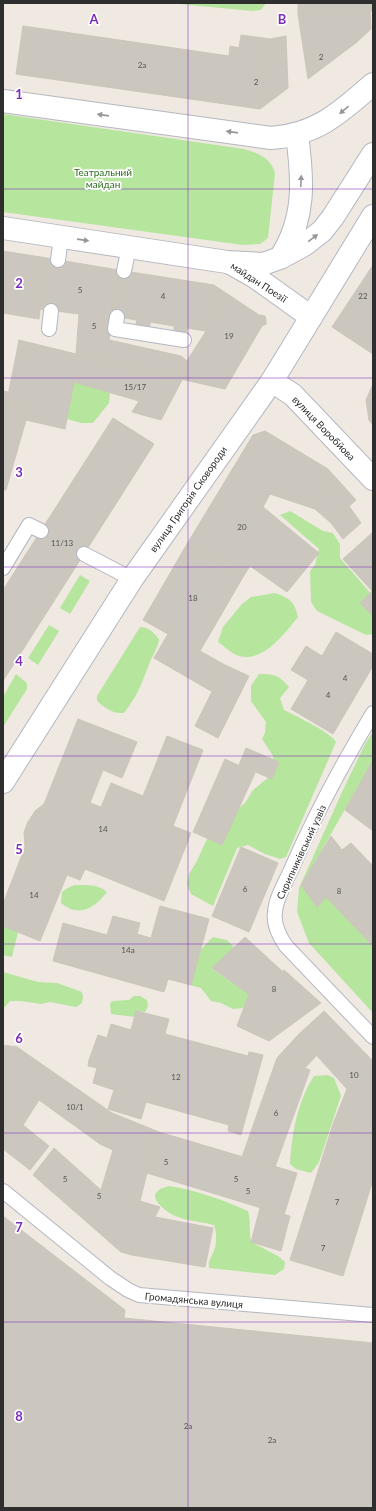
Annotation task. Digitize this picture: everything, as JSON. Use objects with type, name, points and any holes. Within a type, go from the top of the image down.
[{"type":"street","points":[[3,101],[271,138],[297,135],[322,124],[340,113],[373,84]]},
{"type":"street","points":[[280,258],[290,244],[295,231],[299,211],[301,170],[297,135]]},
{"type":"street","name":"майдан Поезії","points":[[227,262],[263,264],[280,258],[304,245],[322,231],[333,217],[373,154]]},
{"type":"street","name":"вулиця Григорія Сковороди","points":[[3,782],[132,579],[272,381],[373,216]]},
{"type":"street","points":[[3,228],[227,262]]},
{"type":"street","name":"майдан Поезії","points":[[227,262],[255,277],[311,317]]},
{"type":"street","name":"вулиця Воробйова","points":[[272,381],[293,395],[373,479]]},
{"type":"lane","points":[[58,260],[61,237]]},
{"type":"lane","points":[[124,271],[129,247]]},
{"type":"lane","points":[[49,329],[51,311]]},
{"type":"lane","points":[[117,317],[115,329],[184,340]]},
{"type":"lane","points":[[3,568],[28,525],[41,531]]},
{"type":"lane","points":[[84,554],[132,579]]},
{"type":"lane","name":"Скрипниківський узвіз","points":[[373,713],[345,759],[298,854],[277,903],[275,913],[278,935],[286,946],[373,1037]]},
{"type":"lane","name":"Громадянська вулиця","points":[[3,1191],[110,1278],[128,1290],[139,1295],[373,1315]]},
{"type":"green space","points":[[169,3],[266,3],[261,10],[252,11]]},
{"type":"green space","name":"Театральний майдан","points":[[3,114],[244,149],[259,154],[270,163],[275,173],[268,238],[260,244],[243,245],[3,212]]},
{"type":"green space","points":[[74,382],[110,393],[109,403],[93,423],[81,423],[67,419]]},
{"type":"green space","points":[[290,511],[323,531],[333,533],[340,544],[340,558],[373,596],[373,634],[366,635],[317,611],[311,602],[310,571],[315,565],[319,549],[280,515]]},
{"type":"green space","points":[[80,575],[90,581],[70,614],[60,608]]},
{"type":"green space","points":[[275,593],[291,601],[295,607],[298,617],[273,645],[257,655],[248,657],[236,655],[218,642],[223,627],[242,604],[251,597]]},
{"type":"green space","points":[[49,625],[59,631],[38,665],[28,658]]},
{"type":"green space","points":[[140,627],[151,630],[155,634],[159,639],[158,645],[133,700],[124,713],[120,713],[106,708],[97,701],[97,696]]},
{"type":"green space","points":[[16,674],[27,683],[27,689],[3,727],[3,697]]},
{"type":"green space","points":[[259,674],[269,674],[282,680],[289,687],[280,698],[284,710],[320,729],[333,738],[336,742],[286,857],[280,859],[265,854],[248,845],[237,848],[213,906],[191,894],[187,884],[189,874],[213,830],[245,803],[253,790],[270,776],[274,767],[273,756],[262,739],[265,733],[266,722],[251,701],[251,686]]},
{"type":"green space","points":[[373,732],[373,760],[302,885],[317,906],[326,897],[373,946],[373,1013],[309,943],[297,912],[299,888],[343,790],[365,744]]},
{"type":"green space","points":[[74,885],[96,886],[107,892],[97,903],[92,906],[86,909],[74,910],[61,903],[62,892]]},
{"type":"green space","points":[[3,926],[18,932],[12,957],[3,955]]},
{"type":"green space","points":[[213,937],[227,940],[234,947],[212,969],[249,994],[244,1008],[233,1009],[221,1003],[211,1001],[201,988],[190,985],[182,980],[195,957]]},
{"type":"green space","points":[[3,972],[38,982],[57,983],[82,992],[82,1003],[76,1007],[50,1002],[41,1004],[10,1001],[3,1009]]},
{"type":"green space","points":[[134,996],[140,996],[147,1000],[148,1006],[145,1012],[136,1011],[135,1017],[111,1014],[110,1004],[112,1001],[129,1000]]},
{"type":"green space","points":[[328,1075],[334,1078],[341,1096],[319,1162],[311,1173],[296,1169],[290,1164],[292,1141],[296,1118],[308,1086],[314,1076]]},
{"type":"green space","points":[[169,1186],[209,1196],[248,1211],[251,1242],[278,1256],[285,1262],[284,1269],[275,1275],[209,1268],[209,1262],[216,1243],[214,1225],[178,1217],[160,1205],[155,1194],[160,1189]]},
{"type":"building","points":[[298,3],[373,3],[373,11],[298,14]]},
{"type":"building","points":[[370,11],[371,29],[357,42],[308,79],[298,14]]},
{"type":"building","points":[[23,26],[229,56],[230,46],[239,48],[241,35],[270,39],[260,109],[16,74]]},
{"type":"building","points":[[286,36],[288,88],[260,109],[270,39]]},
{"type":"building","points":[[3,251],[47,258],[39,319],[3,313]]},
{"type":"building","points":[[47,258],[118,270],[109,340],[181,356],[176,378],[76,354],[79,314],[40,309]]},
{"type":"building","points":[[373,265],[373,354],[332,327]]},
{"type":"building","points":[[118,270],[214,285],[206,331],[187,328],[186,332],[174,330],[174,326],[150,322],[150,326],[136,324],[137,320],[111,316]]},
{"type":"building","points":[[214,285],[259,315],[265,316],[266,320],[266,324],[262,326],[225,389],[176,378],[181,356],[187,361],[206,331]]},
{"type":"building","points":[[19,340],[182,380],[161,420],[132,412],[139,401],[74,382],[65,429],[26,420],[29,406],[7,401]]},
{"type":"building","points":[[373,384],[373,425],[369,420],[366,400]]},
{"type":"building","points":[[3,391],[8,392],[7,401],[29,406],[6,490],[3,490]]},
{"type":"building","points":[[113,418],[154,444],[3,681],[3,590]]},
{"type":"building","points":[[265,431],[328,469],[315,509],[270,494],[263,507],[319,553],[287,592],[250,566],[243,577],[187,544],[253,435]]},
{"type":"building","points":[[328,469],[356,500],[331,523],[315,509]]},
{"type":"building","points":[[349,506],[361,523],[343,539],[331,523]]},
{"type":"building","points":[[373,532],[373,592],[343,559]]},
{"type":"building","points":[[187,544],[243,577],[200,651],[225,665],[211,691],[154,658],[168,634],[143,620]]},
{"type":"building","points":[[372,591],[373,592],[373,616],[360,603]]},
{"type":"building","points":[[336,632],[373,654],[373,666],[333,734],[291,709],[308,680],[291,670],[306,646],[322,656]]},
{"type":"building","points":[[225,665],[249,676],[218,738],[195,726]]},
{"type":"building","points":[[78,719],[137,742],[122,778],[103,770],[90,803],[101,807],[111,783],[143,796],[167,736],[203,750],[173,826],[191,833],[164,901],[85,869],[80,880],[67,875],[40,941],[3,926],[3,904],[25,847],[24,832],[28,822],[35,811],[44,804]]},
{"type":"building","points":[[246,748],[279,762],[272,779],[239,765]]},
{"type":"building","points":[[225,759],[255,773],[222,845],[193,832]]},
{"type":"building","points":[[373,760],[373,831],[345,810]]},
{"type":"building","points":[[331,836],[342,850],[351,843],[373,866],[373,946],[326,897],[317,907],[301,885]]},
{"type":"building","points":[[241,847],[278,863],[249,932],[212,916]]},
{"type":"building","points":[[160,906],[209,919],[191,985],[168,979],[164,992],[53,961],[63,923],[107,935],[113,916],[140,923],[137,934],[151,938]]},
{"type":"building","points":[[245,937],[282,971],[281,972],[284,970],[321,1003],[269,1041],[237,1026],[249,994],[212,968]]},
{"type":"building","points":[[136,1011],[169,1019],[165,1034],[248,1056],[249,1052],[263,1055],[241,1135],[228,1131],[229,1125],[146,1102],[141,1119],[108,1109],[114,1090],[93,1083],[97,1068],[88,1066],[89,1060],[98,1035],[107,1038],[111,1024],[131,1030]]},
{"type":"building","points":[[324,1011],[373,1061],[372,1136],[333,1124],[347,1089],[298,1035]]},
{"type":"building","points":[[298,1035],[317,1055],[305,1068],[277,1058]]},
{"type":"building","points":[[3,1045],[17,1047],[112,1113],[100,1144],[39,1100],[23,1125],[49,1146],[30,1170],[3,1149]]},
{"type":"building","points":[[277,1058],[310,1070],[275,1167],[242,1157]]},
{"type":"building","points":[[112,1113],[159,1132],[140,1201],[160,1207],[155,1217],[213,1228],[205,1267],[121,1252],[33,1175],[54,1148],[101,1190],[113,1150],[100,1144]]},
{"type":"building","points":[[333,1124],[373,1137],[373,1180],[343,1276],[290,1260]]},
{"type":"building","points":[[159,1132],[297,1173],[284,1215],[147,1173]]},
{"type":"building","points":[[260,1208],[290,1216],[281,1251],[251,1242]]},
{"type":"building","points":[[3,1216],[125,1310],[124,1318],[373,1343],[373,1508],[3,1508]]}]
